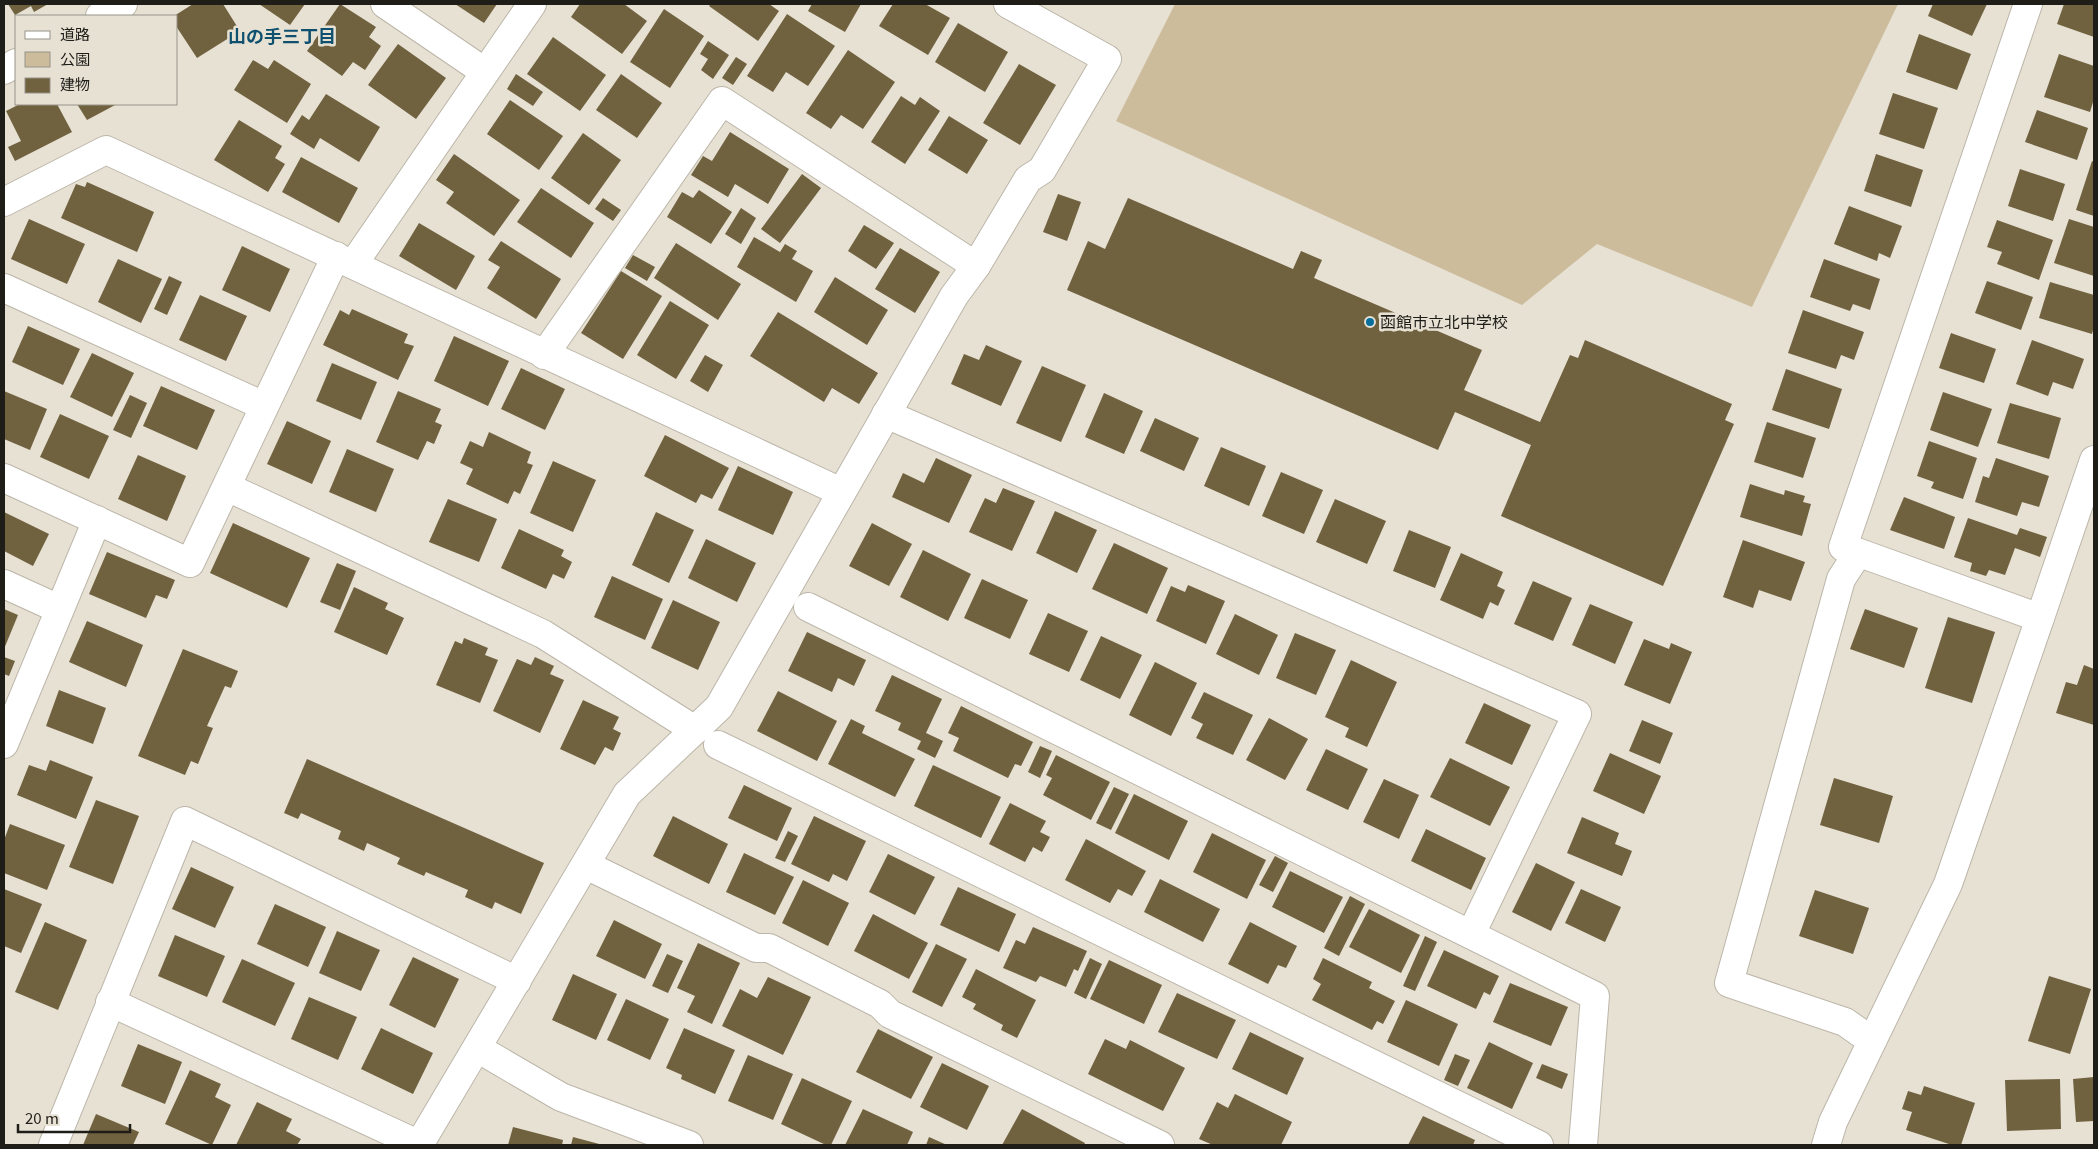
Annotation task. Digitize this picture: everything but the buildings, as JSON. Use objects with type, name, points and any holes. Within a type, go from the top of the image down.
[{"type":"street","points":[[102,15],[123,4]]},
{"type":"street","points":[[385,4],[485,72]]},
{"type":"street","points":[[4,478],[190,563],[264,406],[345,259],[485,72],[532,4]]},
{"type":"street","points":[[110,1002],[420,1145],[627,794],[719,707],[954,296],[976,266],[1028,179],[1042,170],[1107,59],[1008,4]]},
{"type":"street","points":[[2028,4],[1843,547],[2040,618]]},
{"type":"street","points":[[4,70],[15,64]]},
{"type":"street","points":[[544,354],[722,102],[976,266]]},
{"type":"street","points":[[4,202],[106,150],[345,259],[841,492]]},
{"type":"street","points":[[4,288],[264,406]]},
{"type":"street","points":[[886,414],[1577,714],[1471,934]]},
{"type":"street","points":[[1826,1145],[1833,1122],[1948,884],[2094,460]]},
{"type":"street","points":[[226,487],[543,634],[696,730]]},
{"type":"street","points":[[4,744],[97,520]]},
{"type":"street","points":[[1858,553],[1841,579],[1729,983],[1845,1022],[1872,1041]]},
{"type":"street","points":[[4,584],[59,609]]},
{"type":"street","points":[[808,607],[1595,996],[1583,1145]]},
{"type":"street","points":[[718,745],[1539,1145]]},
{"type":"street","points":[[53,1145],[185,821],[517,981]]},
{"type":"street","points":[[586,865],[756,948],[769,948],[880,1004],[890,1014],[1160,1145]]},
{"type":"street","points":[[477,1048],[560,1097],[689,1145]]},
{"type":"green space","points":[[1175,4],[1898,4],[1752,307],[1597,244],[1522,305],[1116,121]]},
{"type":"place","name":"函館市立北中学校","points":[[1370,322]]},
{"type":"district","name":"山の手三丁目","points":[[282,37]]}]
